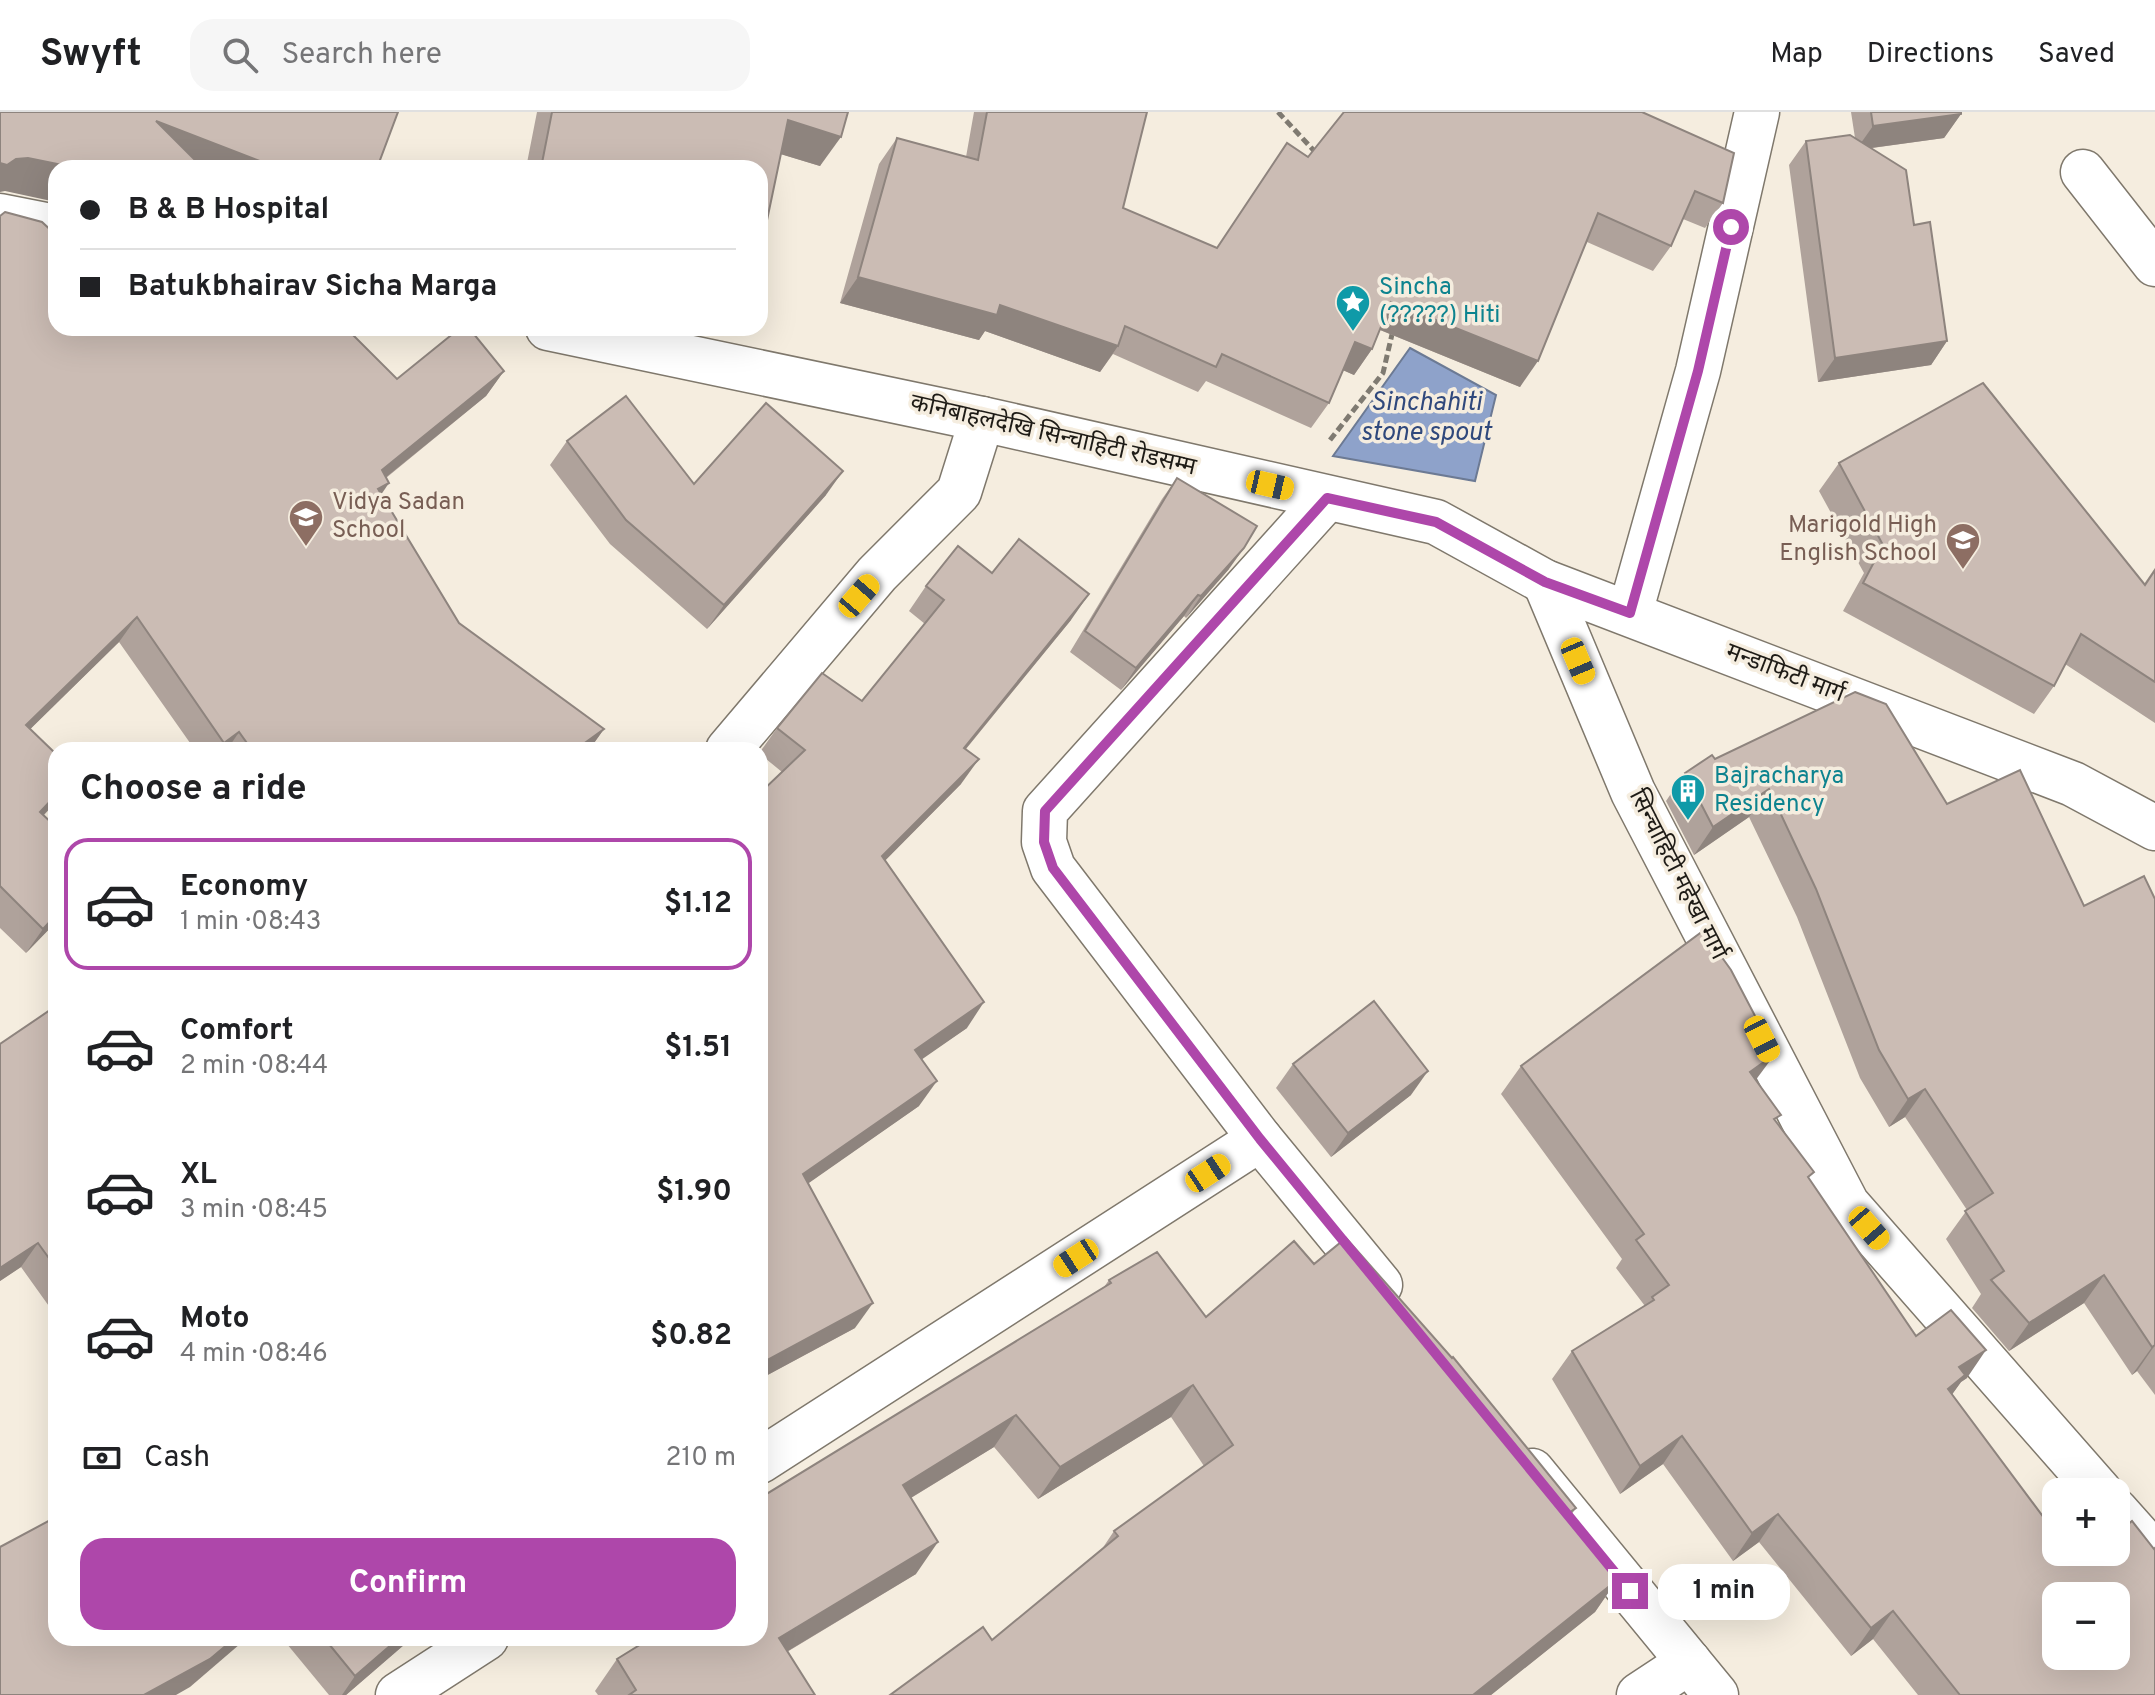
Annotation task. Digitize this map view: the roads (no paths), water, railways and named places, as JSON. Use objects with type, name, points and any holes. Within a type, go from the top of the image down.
[{"type":"street","points":[[1630,613],[1698,371],[1757,112]]},
{"type":"street","points":[[2083,172],[2155,264]]},
{"type":"street","points":[[0,216],[48,225]]},
{"type":"street","name":"कनिबाहलदेखि सिन्चाहिटी रोडसम्म","points":[[586,336],[982,419],[1436,522],[1545,582]]},
{"type":"street","points":[[735,742],[877,574],[959,492],[982,419]]},
{"type":"street","points":[[1327,498],[1045,811],[1044,842],[1053,868],[1260,1139],[1400,1309]]},
{"type":"street","name":"मन्डाफिटी मार्ग","points":[[1545,582],[2073,784],[2155,828]]},
{"type":"street","name":"सिन्चाहिटी महेखा मार्ग","points":[[1545,582],[1633,792],[1847,1204],[2088,1478]]},
{"type":"street","points":[[768,1456],[1260,1139]]},
{"type":"street","points":[[1509,1443],[1702,1679],[1639,1695]]},
{"type":"street","points":[[2130,1527],[2155,1555]]},
{"type":"street","points":[[398,1695],[474,1646]]},
{"type":"water","name":"Sinchahiti stone spout","points":[[1410,348],[1496,395],[1475,481],[1333,456]]},
{"type":"place","name":"Sincha (?????) Hiti","points":[[1353,333]]},
{"type":"place","name":"Vidya Sadan School","points":[[306,548]]},
{"type":"place","name":"Marigold High English School","points":[[1963,571]]},
{"type":"place","name":"Bajracharya Residency","points":[[1688,822]]}]
